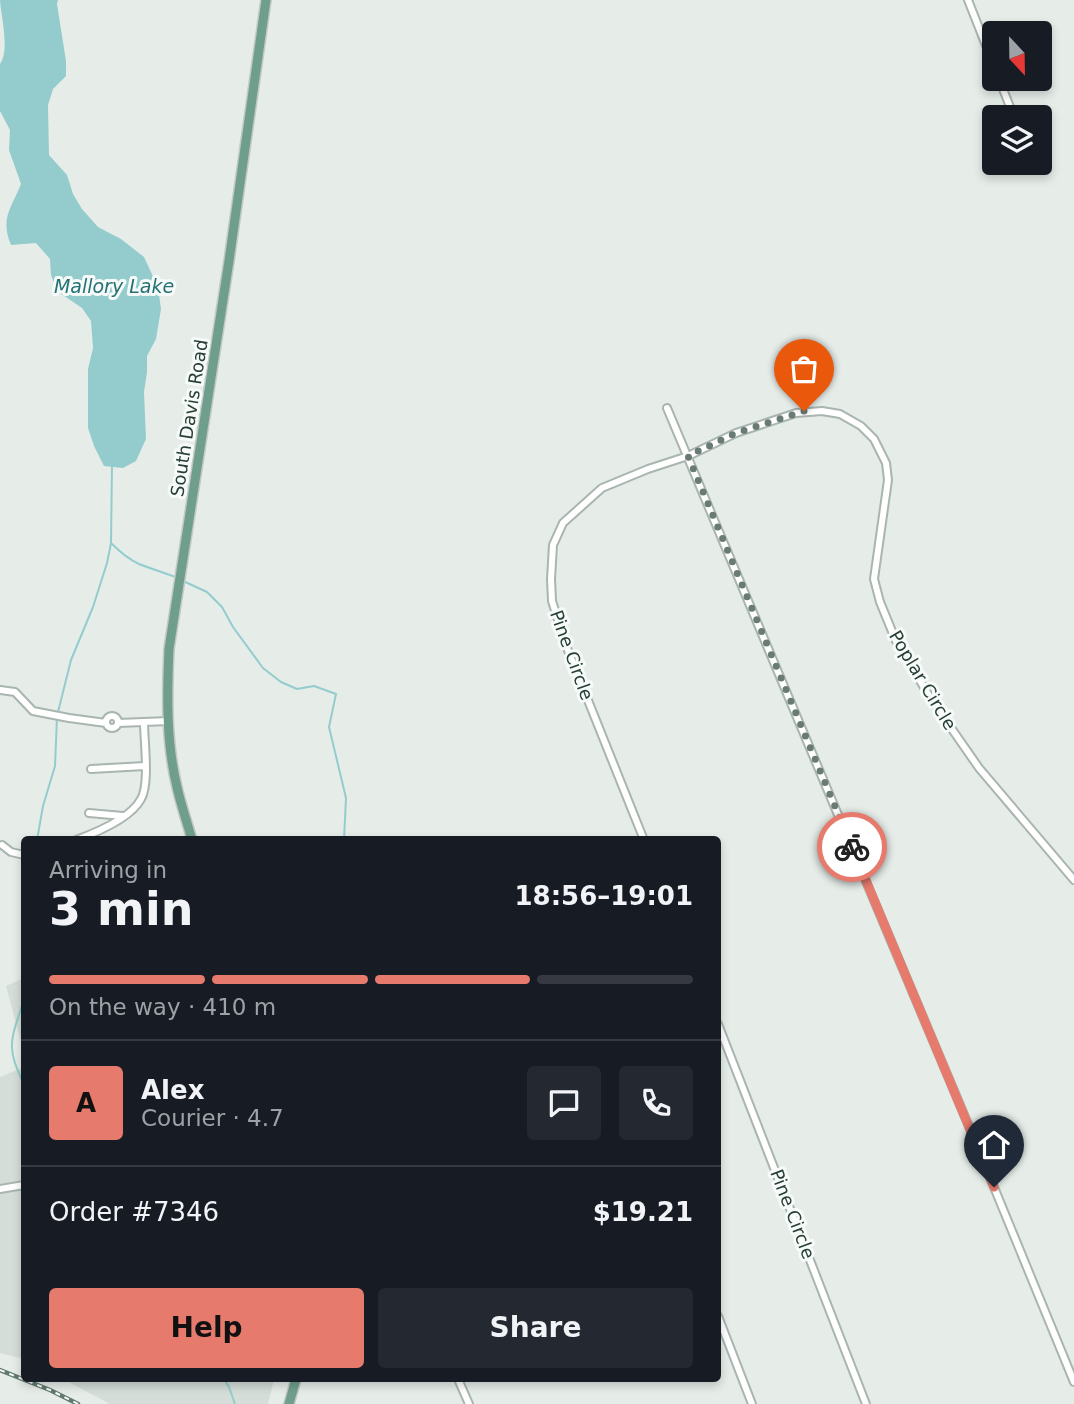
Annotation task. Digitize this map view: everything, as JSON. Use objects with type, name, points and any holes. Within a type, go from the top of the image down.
[{"type":"main road","name":"South Davis Road","points":[[191,836],[176,785],[169,721],[168,676],[173,622],[229,261],[265,0]]},
{"type":"main road","points":[[289,1404],[295,1382]]},
{"type":"street","points":[[968,0],[982,36]]},
{"type":"street","points":[[667,408],[1074,1382]]},
{"type":"street","name":"Poplar Circle","points":[[688,456],[736,433],[804,411],[840,414],[868,432],[883,454],[887,471],[888,481],[874,579],[896,641],[931,699],[979,768],[1074,880]]},
{"type":"street","name":"Pine Circle","points":[[642,836],[567,648],[552,601],[554,545],[563,523],[602,488],[688,456]]},
{"type":"street","points":[[0,690],[15,692],[33,710],[106,723],[108,727],[114,728],[118,723],[169,721]]},
{"type":"street","points":[[86,836],[123,816],[143,797],[146,780],[144,722]]},
{"type":"street","points":[[90,769],[145,766]]},
{"type":"street","points":[[89,813],[123,816]]},
{"type":"street","points":[[1,845],[11,852],[21,854]]},
{"type":"street","name":"Pine Circle","points":[[721,1032],[866,1404]]},
{"type":"street","points":[[0,1189],[21,1186]]},
{"type":"street","points":[[721,1324],[752,1404]]},
{"type":"street","points":[[459,1382],[469,1404]]},
{"type":"shaded area","points":[[21,979],[21,1042],[6,986]]},
{"type":"shaded area","points":[[21,1068],[21,1358],[0,1353],[0,1077]]},
{"type":"shaded area","points":[[69,1382],[273,1382],[268,1404],[110,1404]]},
{"type":"water","name":"Mallory Lake","points":[[0,0],[58,0],[66,76],[53,89],[48,105],[49,155],[67,175],[73,194],[82,209],[98,227],[121,239],[144,257],[158,287],[161,309],[156,339],[147,356],[144,392],[146,439],[136,461],[123,468],[104,466],[88,428],[88,369],[93,348],[91,321],[82,308],[57,291],[51,275],[50,259],[36,243],[11,245],[8,236],[8,214],[21,184],[9,150],[10,130],[0,111],[0,64],[5,42]]},
{"type":"waterway","points":[[58,712],[71,660],[93,607],[107,563],[111,543],[112,466]]},
{"type":"waterway","points":[[111,543],[135,562],[178,578]]},
{"type":"waterway","points":[[183,581],[207,592],[222,607],[263,668],[281,682],[297,689],[314,686],[336,694],[329,727],[346,798],[344,836]]},
{"type":"waterway","points":[[38,836],[55,766],[57,717]]},
{"type":"waterway","points":[[21,1008],[12,1044],[14,1060],[21,1078]]},
{"type":"waterway","points":[[226,1382],[235,1404]]},
{"type":"railway","points":[[0,1370],[21,1378]]},
{"type":"railway","points":[[30,1382],[78,1404]]},
{"type":"way so far","points":[[804,411],[736,433],[688,456],[852,847]]},
{"type":"route","points":[[852,847],[994,1187]]}]
